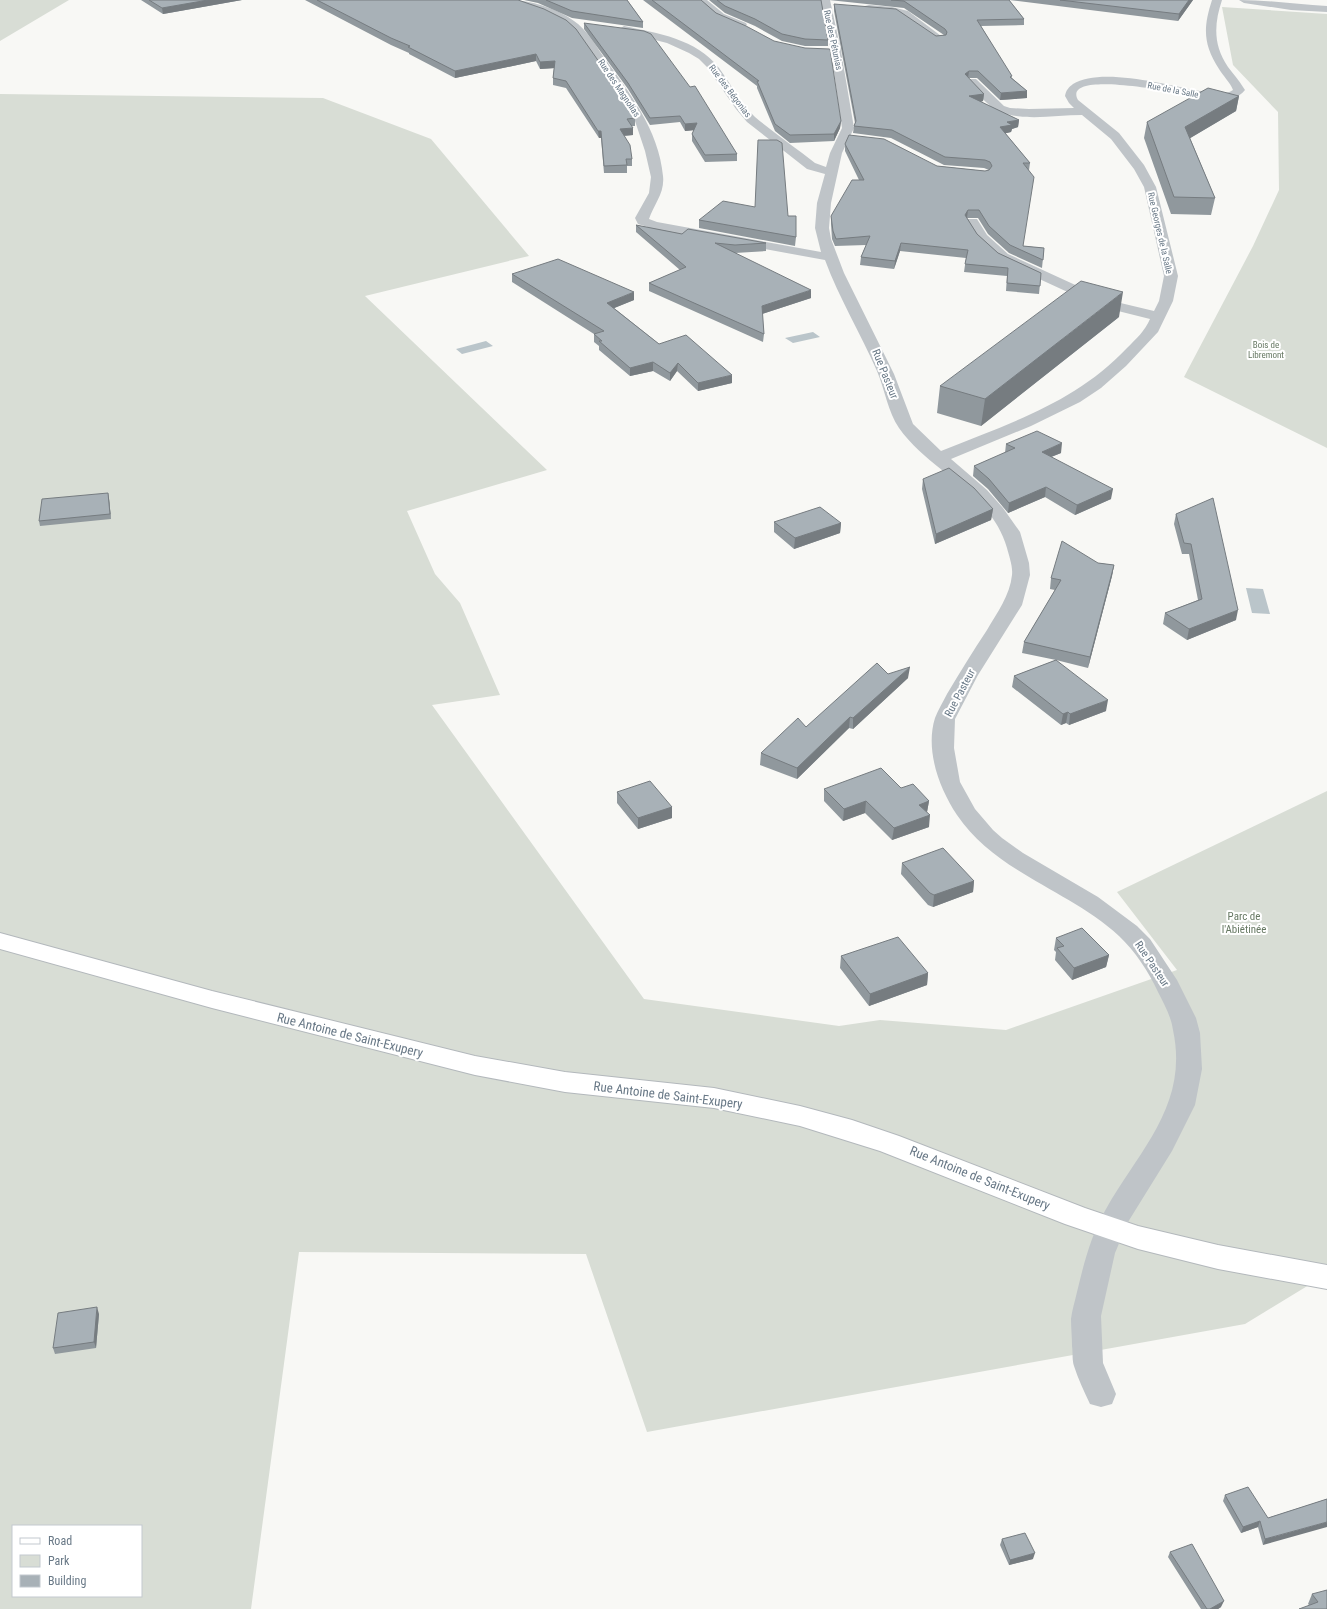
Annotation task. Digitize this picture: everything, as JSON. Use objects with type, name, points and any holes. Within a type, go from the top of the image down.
[{"type":"main road","name":"Rue Antoine de Saint-Exupery","points":[[0,941],[106,973],[484,1068],[556,1081],[699,1096],[738,1102],[818,1120],[911,1150],[1110,1229],[1191,1252],[1327,1277]]},
{"type":"street","name":"Rue des Magnolias","points":[[514,0],[549,12],[572,23],[581,33],[623,92],[641,121],[651,151],[657,177],[655,193],[642,218],[643,221],[654,225],[821,256],[830,256]]},
{"type":"street","points":[[701,0],[720,16],[750,29]]},
{"type":"street","name":"Rue de la Salle","points":[[1079,106],[1070,97],[1070,93],[1075,86],[1085,81],[1098,79],[1134,82],[1208,96],[1236,94],[1239,90],[1221,65],[1212,44],[1210,24],[1217,0]]},
{"type":"street","points":[[1244,0],[1327,8]]},
{"type":"street","points":[[825,3],[840,6]]},
{"type":"street","name":"Rue des Pétunias","points":[[825,3],[832,51],[841,80],[846,111]]},
{"type":"street","points":[[855,7],[899,11],[940,39]]},
{"type":"street","points":[[572,23],[589,24]]},
{"type":"street","name":"Rue des Bégonias","points":[[616,28],[658,37],[685,47],[697,54],[711,65],[743,111],[751,119],[810,166],[832,171]]},
{"type":"street","points":[[972,81],[1000,108],[1004,110],[1019,113],[1079,106]]},
{"type":"street","name":"Rue Georges de la Salle","points":[[938,458],[1025,423],[1074,399],[1096,385],[1121,363],[1153,329],[1166,301],[1171,276],[1150,187],[1140,168],[1115,136],[1079,106]]},
{"type":"street","name":"Rue Pasteur","points":[[846,111],[850,137],[836,153],[824,203],[822,228],[824,240],[830,256],[837,274],[886,374],[900,414],[906,426],[913,435],[938,458],[981,494],[997,512],[1011,532],[1020,563],[1021,575],[1012,605],[968,675],[945,719],[943,748],[949,782],[966,812],[985,835],[994,843],[1116,921],[1141,945],[1165,980],[1183,1018],[1187,1033],[1189,1069],[1182,1105],[1162,1144],[1117,1215],[1101,1253],[1086,1316],[1088,1363],[1101,1394]]},
{"type":"street","points":[[972,222],[982,238],[1003,257],[1103,303],[1159,317]]},
{"type":"green space","points":[[0,0],[69,0],[0,41]]},
{"type":"green space","name":"Bois de Libremont","points":[[1222,7],[1327,14],[1327,448],[1184,377],[1253,246],[1279,190],[1278,112],[1233,65]]},
{"type":"green space","name":"Parc de l'Abiétinée","points":[[0,94],[323,98],[431,139],[529,256],[365,296],[547,470],[407,511],[435,574],[460,603],[500,695],[432,705],[644,999],[839,1026],[880,1020],[1006,1030],[1177,970],[1117,892],[1327,791],[1327,1274],[1245,1324],[647,1432],[586,1254],[299,1252],[251,1609],[0,1609]]},
{"type":"shaded area","points":[[813,332],[820,337],[793,343],[785,338]]},
{"type":"shaded area","points":[[486,341],[493,346],[462,354],[456,349]]},
{"type":"shaded area","points":[[1246,588],[1263,589],[1270,614],[1252,613]]},
{"type":"building","points":[[149,0],[208,0],[162,8]]},
{"type":"building","points":[[317,0],[518,0],[544,9],[566,20],[576,29],[616,86],[635,118],[627,119],[633,128],[620,129],[630,145],[632,159],[626,159],[627,165],[604,166],[601,131],[598,131],[566,81],[553,78],[555,61],[540,62],[536,54],[455,71],[408,47],[410,46],[391,38]]},
{"type":"building","points":[[546,0],[627,0],[643,22],[572,11]]},
{"type":"building","points":[[652,0],[701,0],[716,13],[746,26],[774,41],[805,48],[830,49],[841,121],[834,134],[790,135],[775,124],[757,81],[759,81]]},
{"type":"building","points":[[717,0],[821,0],[828,40],[805,39],[782,34],[755,19],[725,6]]},
{"type":"building","points":[[891,0],[1009,0],[1024,19],[977,20],[1012,76],[1010,77],[1027,91],[1001,93],[978,71],[969,71],[965,74],[984,94],[969,96],[1019,120],[1007,122],[1012,125],[1000,127],[1030,163],[1023,163],[1034,177],[1023,246],[1044,248],[1043,260],[1010,245],[989,226],[979,210],[968,210],[965,215],[977,234],[998,253],[1041,273],[1040,286],[1007,283],[1008,268],[965,264],[968,250],[901,243],[895,261],[861,257],[870,236],[836,239],[833,231],[831,216],[852,180],[864,180],[845,144],[849,135],[884,139],[937,166],[985,171],[989,170],[992,166],[990,162],[985,160],[945,157],[892,130],[854,126],[856,121],[834,4],[896,9],[936,36],[946,35],[947,32],[945,29],[904,1]]},
{"type":"building","points":[[1060,0],[1189,0],[1179,14]]},
{"type":"building","points":[[584,23],[644,31],[651,34],[690,87],[695,86],[737,154],[705,155],[692,134],[697,123],[685,124],[680,116],[650,118],[628,83]]},
{"type":"building","points":[[1208,88],[1239,96],[1185,127],[1215,198],[1174,197],[1147,122]]},
{"type":"building","points":[[758,140],[777,140],[782,143],[788,216],[796,216],[796,237],[699,220],[723,201],[755,207]]},
{"type":"building","points":[[636,225],[682,234],[688,229],[766,243],[735,245],[715,243],[811,290],[762,306],[764,334],[649,283],[686,267]]},
{"type":"building","points":[[558,259],[634,292],[607,303],[659,344],[686,335],[732,375],[698,383],[678,363],[670,373],[653,362],[630,368],[599,341],[602,341],[594,334],[604,331],[512,274]]},
{"type":"building","points":[[1081,281],[1123,292],[985,399],[940,386]]},
{"type":"building","points":[[1037,431],[1062,443],[1042,452],[1113,489],[1077,505],[1046,487],[1009,503],[989,479],[974,466],[1015,448],[1006,444]]},
{"type":"building","points":[[949,468],[974,488],[993,509],[936,534],[923,479]]},
{"type":"building","points":[[108,493],[110,514],[39,521],[42,499]]},
{"type":"building","points":[[1213,498],[1238,610],[1189,629],[1165,613],[1202,599],[1191,544],[1184,543],[1176,514]]},
{"type":"building","points":[[820,507],[841,523],[795,538],[774,522]]},
{"type":"building","points":[[1062,541],[1098,563],[1114,565],[1090,657],[1024,642],[1061,580],[1051,578]]},
{"type":"building","points":[[1056,660],[1108,700],[1070,714],[1068,712],[1063,714],[1014,676]]},
{"type":"building","points":[[877,663],[888,674],[910,667],[853,718],[850,717],[797,768],[761,753],[798,718],[806,727]]},
{"type":"building","points":[[881,768],[901,788],[913,784],[929,801],[919,805],[930,815],[894,828],[866,801],[844,809],[824,789]]},
{"type":"building","points":[[650,781],[672,807],[638,818],[617,792]]},
{"type":"building","points":[[943,848],[974,881],[934,895],[930,893],[902,863]]},
{"type":"building","points":[[1082,928],[1109,955],[1074,968],[1057,948],[1064,946],[1056,938]]},
{"type":"building","points":[[898,937],[928,973],[870,994],[841,956]]},
{"type":"building","points":[[97,1307],[94,1342],[53,1348],[58,1313]]},
{"type":"building","points":[[1248,1487],[1268,1518],[1327,1499],[1327,1522],[1265,1539],[1260,1521],[1243,1527],[1225,1495]]},
{"type":"building","points":[[1025,1533],[1035,1553],[1010,1560],[1002,1539]]},
{"type":"building","points":[[1192,1544],[1224,1601],[1210,1609],[1207,1609],[1170,1552]]},
{"type":"building","points":[[1327,1590],[1327,1609],[1299,1609],[1318,1602],[1312,1594]]}]
